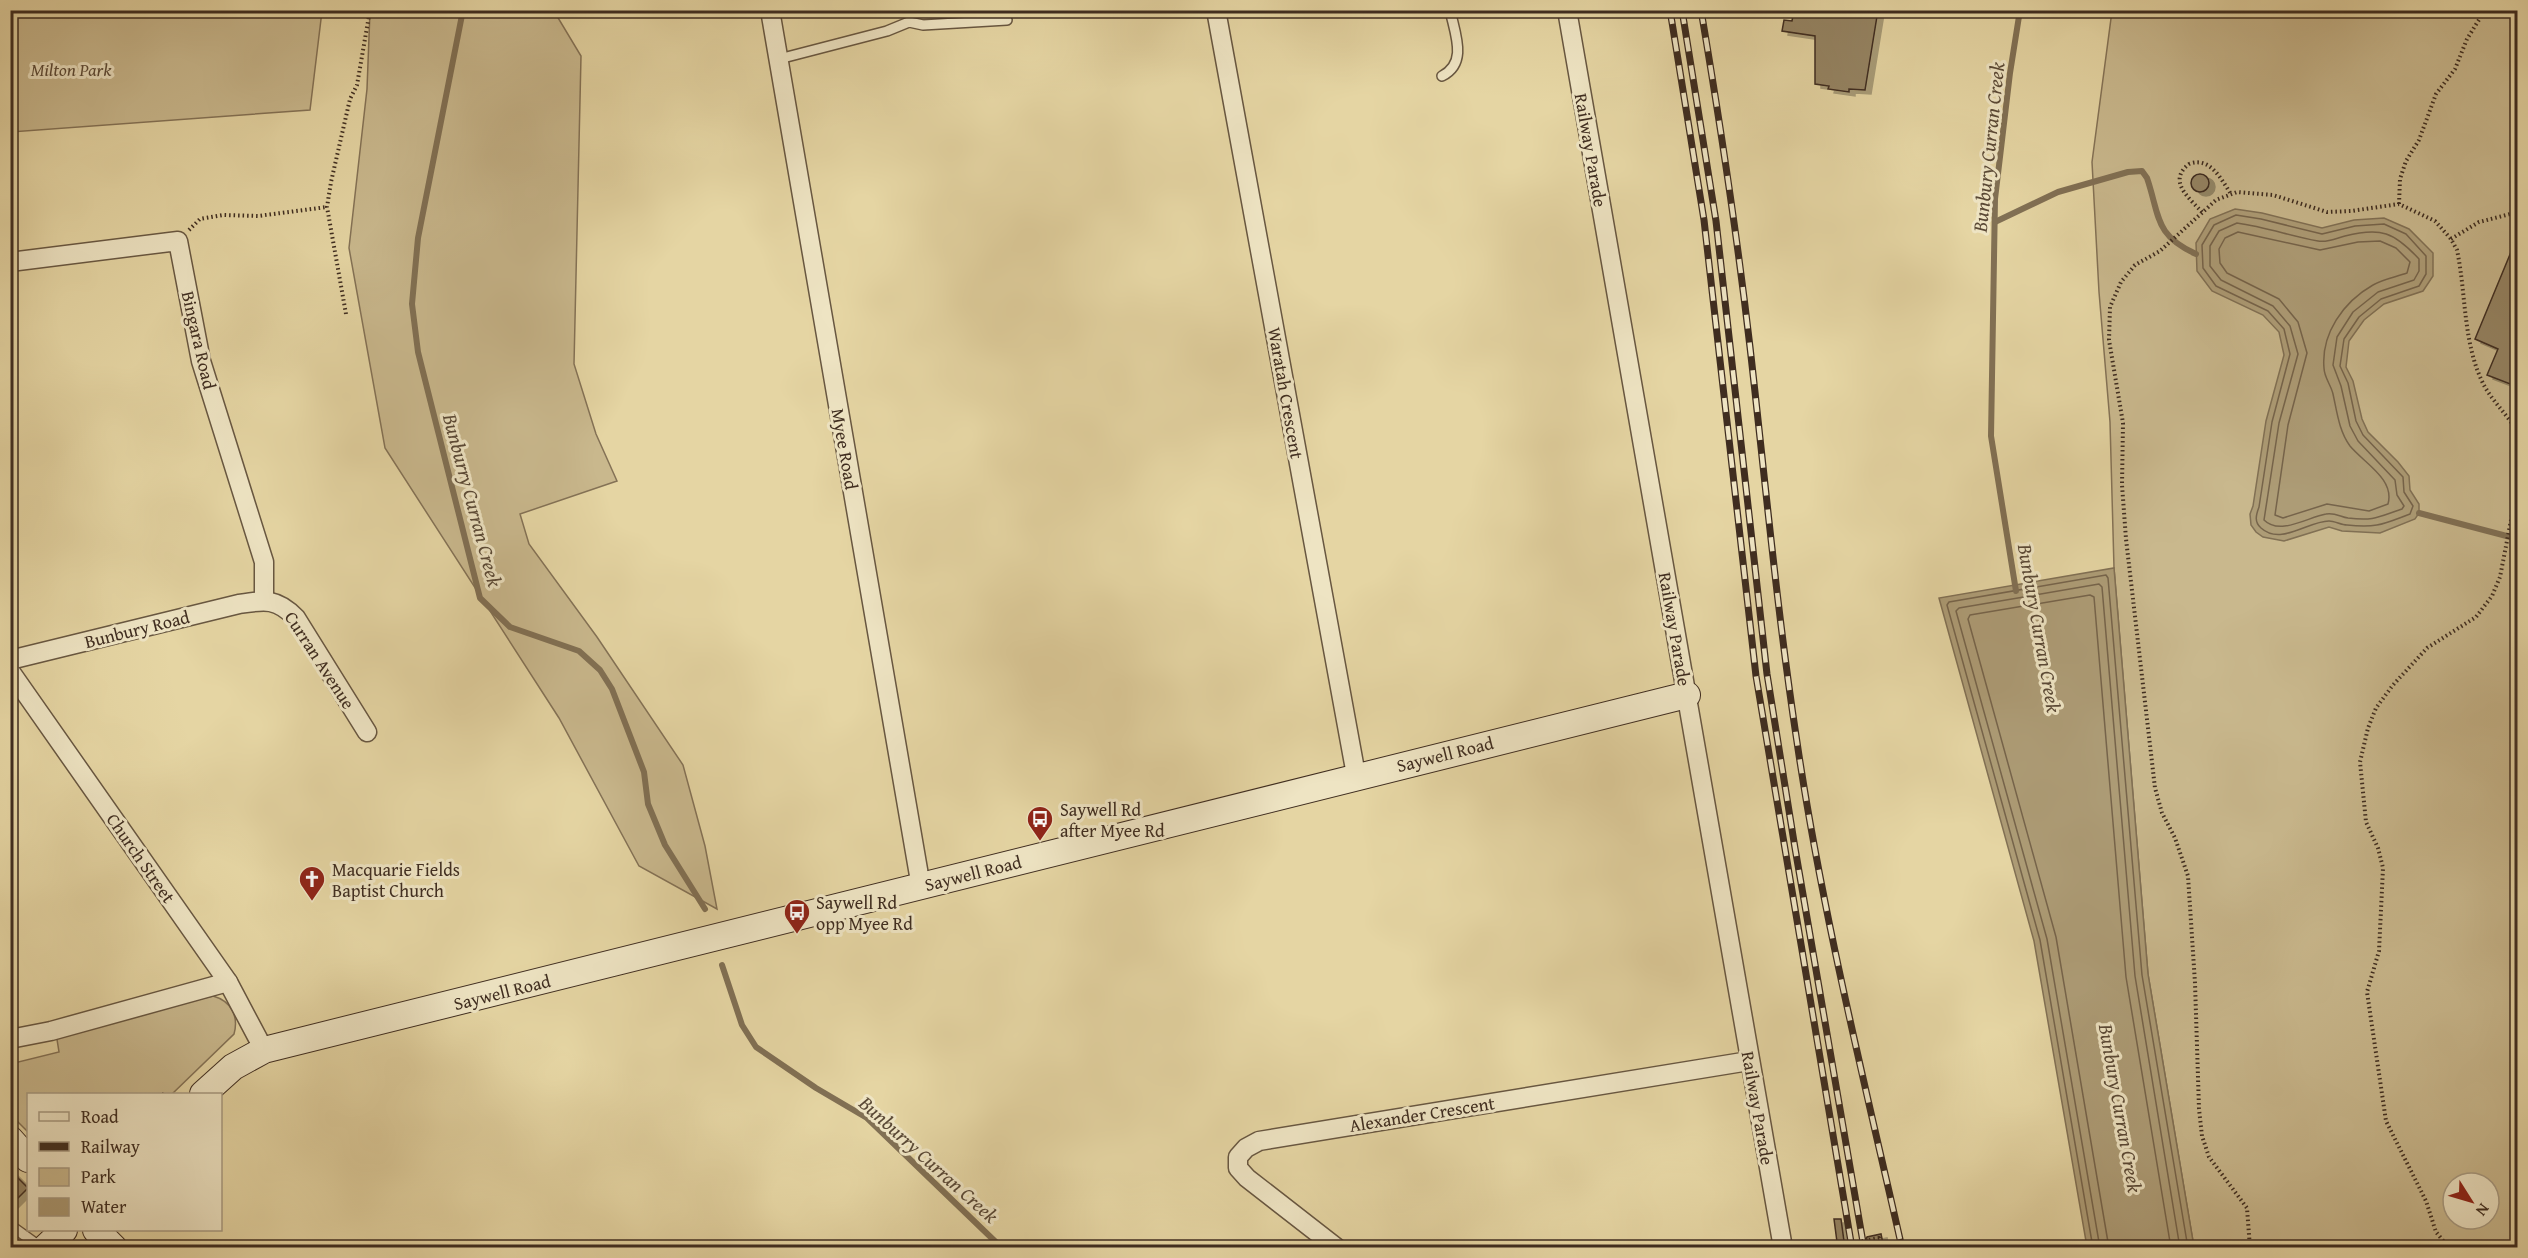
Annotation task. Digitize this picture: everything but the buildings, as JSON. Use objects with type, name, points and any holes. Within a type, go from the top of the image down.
[{"type":"street","name":"Myee Road","points":[[770,10],[921,887]]},
{"type":"street","name":"Waratah Crescent","points":[[1216,10],[1356,775]]},
{"type":"street","name":"Railway Parade","points":[[1567,10],[1783,1248]]},
{"type":"street","points":[[10,262],[178,241]]},
{"type":"street","name":"Bingara Road","points":[[178,241],[201,361],[264,562],[264,600]]},
{"type":"street","name":"Bunbury Road","points":[[10,660],[239,604],[264,600]]},
{"type":"street","name":"Curran Avenue","points":[[264,600],[284,605],[296,618],[367,732]]},
{"type":"street","name":"Church Street","points":[[10,671],[228,982],[264,1050]]},
{"type":"street","name":"Saywell Road","points":[[205,1093],[233,1067],[264,1050],[921,887],[1356,775],[1687,695]]},
{"type":"street","points":[[10,1039],[228,982]]},
{"type":"street","name":"Alexander Crescent","points":[[1337,1248],[1247,1178],[1238,1168],[1238,1157],[1246,1148],[1259,1141],[1749,1061]]},
{"type":"street","points":[[10,1139],[27,1157]]},
{"type":"street","points":[[43,1248],[63,1231]]},
{"type":"street","points":[[97,1231],[114,1248]]},
{"type":"lane","points":[[1442,76],[1452,71],[1458,59],[1450,10]]},
{"type":"lane","points":[[778,59],[887,32],[909,22],[922,26],[1007,20]]},
{"type":"lane","points":[[10,1225],[43,1248]]},
{"type":"path","points":[[346,314],[327,207],[350,99],[357,85],[370,10]]},
{"type":"path","points":[[2399,204],[2400,179],[2406,161],[2419,140],[2436,94],[2455,69],[2467,39],[2485,10]]},
{"type":"path","points":[[2202,212],[2183,193],[2180,186],[2180,175],[2189,164],[2200,162],[2211,166],[2231,194]]},
{"type":"path","points":[[2250,1248],[2247,1208],[2209,1157],[2202,1136],[2188,876],[2175,838],[2162,813],[2155,788],[2126,539],[2122,485],[2123,423],[2109,340],[2110,307],[2121,282],[2135,266],[2166,246],[2220,197],[2246,192],[2273,195],[2327,212],[2399,204],[2435,221],[2451,239],[2457,250],[2474,362],[2487,392],[2503,409],[2517,433]]},
{"type":"path","points":[[178,241],[200,219],[223,215],[285,214],[327,207]]},
{"type":"path","points":[[2451,239],[2479,222],[2517,212]]},
{"type":"path","points":[[2449,1248],[2436,1232],[2426,1201],[2386,1121],[2367,992],[2379,951],[2383,868],[2378,848],[2366,822],[2361,762],[2363,741],[2376,708],[2393,685],[2427,648],[2483,610],[2497,586],[2517,484]]},
{"type":"path","points":[[1835,1248],[1835,1246],[1844,1244],[1879,1239],[1880,1248]]},
{"type":"green space","name":"Milton Park","points":[[11,10],[322,11],[310,110],[11,132]]},
{"type":"green space","points":[[370,11],[554,11],[581,56],[574,364],[596,434],[617,481],[520,514],[529,544],[597,637],[683,765],[705,846],[717,909],[639,866],[559,718],[385,448],[349,248],[367,89]]},
{"type":"green space","points":[[2112,11],[2517,11],[2517,1247],[2194,1247],[2148,974],[2114,568],[2110,422],[2099,292],[2092,162]]},
{"type":"green space","points":[[213,996],[229,1005],[235,1021],[234,1034],[173,1093],[27,1093],[27,1131],[11,1115],[10,1064],[59,1052],[56,1033]]},
{"type":"water","points":[[2235,209],[2262,213],[2322,228],[2354,220],[2384,218],[2409,229],[2433,253],[2433,276],[2423,291],[2384,304],[2364,320],[2349,341],[2346,367],[2353,381],[2362,419],[2368,432],[2409,476],[2410,490],[2419,504],[2419,513],[2415,519],[2380,533],[2342,531],[2329,527],[2284,541],[2263,537],[2251,525],[2250,514],[2266,421],[2284,355],[2279,332],[2263,315],[2212,291],[2197,271],[2196,243],[2210,219]]},
{"type":"water","points":[[2114,568],[2148,974],[2194,1247],[2087,1247],[2034,941],[1939,598]]},
{"type":"waterway","name":"Bunburry Curran Creek","points":[[463,10],[418,238],[412,304],[418,352],[480,598],[510,627],[579,651],[600,670],[612,689],[644,772],[648,804],[665,845],[705,909]]},
{"type":"waterway","name":"Bunbury Curran Creek","points":[[2016,591],[1991,436],[1995,199],[2020,10]]},
{"type":"waterway","points":[[1995,222],[2058,192],[2128,172],[2142,171],[2147,178],[2157,214],[2165,232],[2182,247],[2196,254]]},
{"type":"waterway","points":[[2419,513],[2518,539]]},
{"type":"waterway","name":"Bunburry Curran Creek","points":[[722,965],[742,1025],[756,1047],[816,1088],[867,1118],[1002,1248]]},
{"type":"railway","points":[[1670,10],[1704,220],[1756,676],[1852,1248]]},
{"type":"railway","points":[[1682,10],[1716,221],[1767,674],[1864,1248]]},
{"type":"railway","points":[[1701,10],[1740,263],[1783,644],[1807,806],[1845,996],[1902,1248]]},
{"type":"place","name":"Saywell Rd after Myee Rd","points":[[1040,842]]},
{"type":"place","name":"Macquarie Fields Baptist Church","points":[[312,902]]},
{"type":"place","name":"Saywell Rd opp Myee Rd","points":[[797,935]]}]
